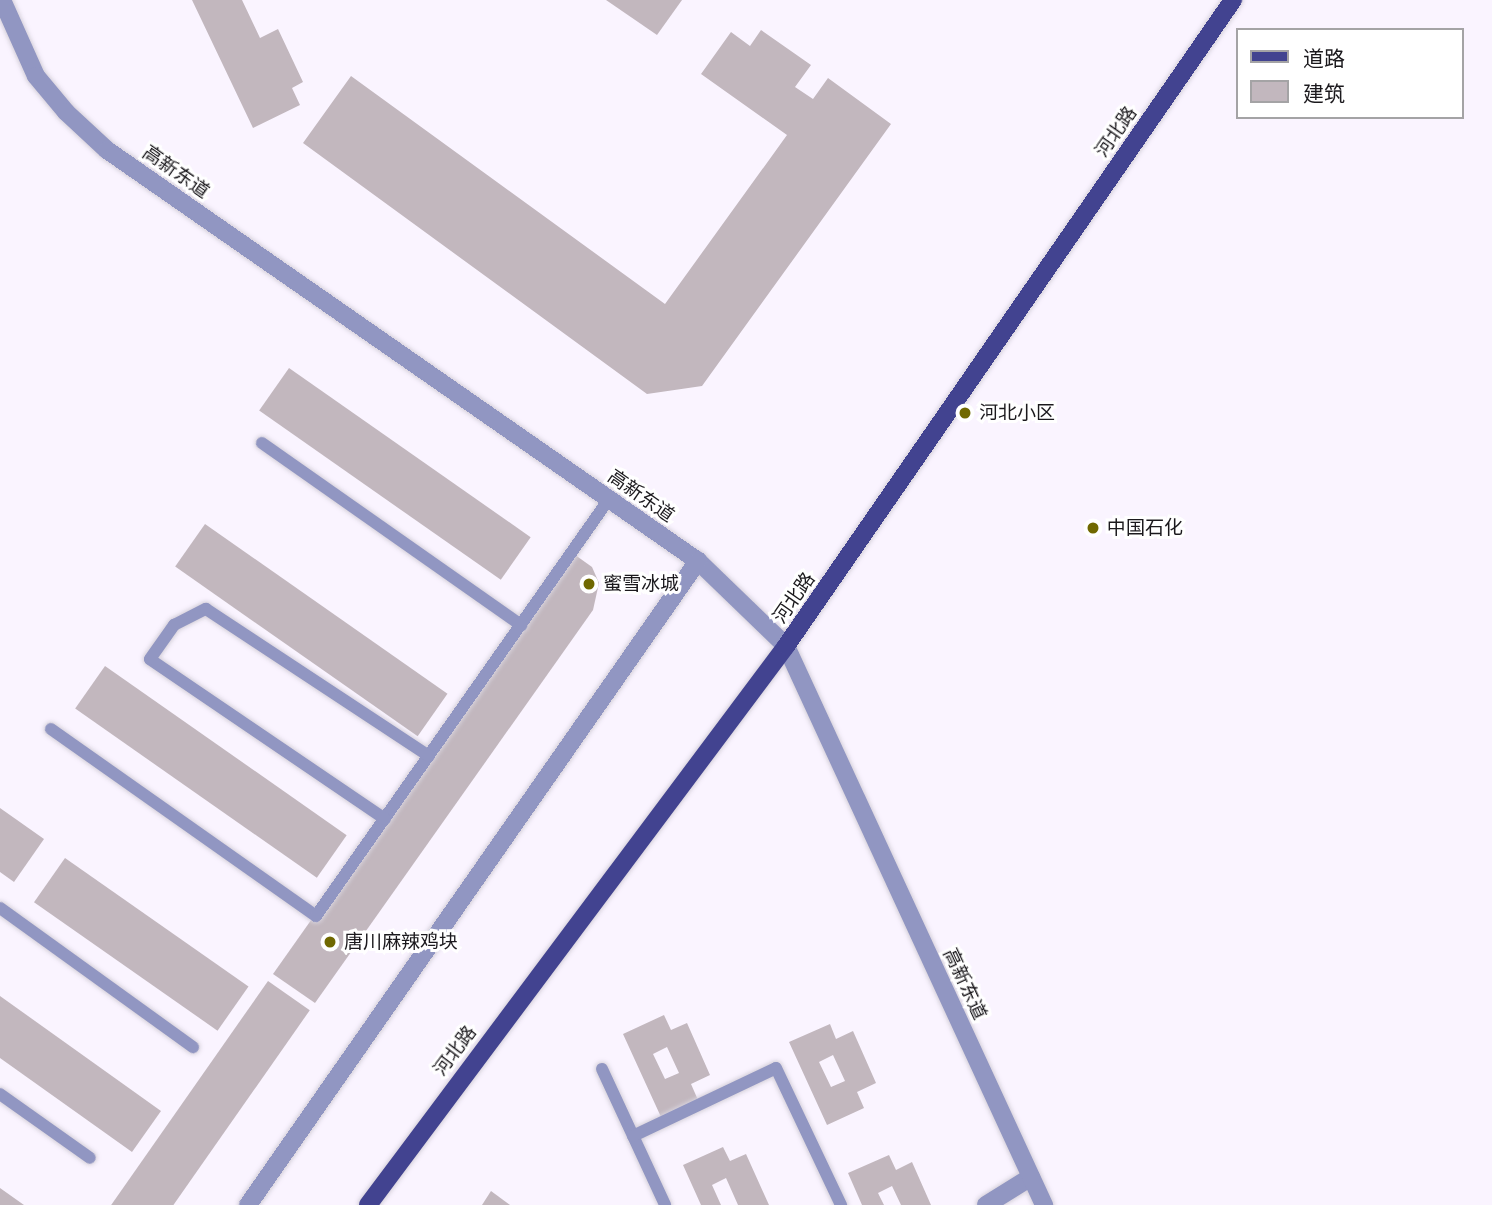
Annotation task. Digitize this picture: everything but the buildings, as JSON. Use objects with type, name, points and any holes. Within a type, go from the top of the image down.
[{"type":"main road","name":"河北路","points":[[368,1205],[786,646],[1233,0]]},
{"type":"street","name":"高新东道","points":[[2,0],[36,76],[66,113],[107,150],[698,561],[786,646],[1044,1205]]},
{"type":"street","points":[[248,1205],[698,561]]},
{"type":"street","points":[[986,1205],[1031,1177]]},
{"type":"lane","points":[[262,443],[521,625]]},
{"type":"lane","points":[[51,729],[316,916],[609,499]]},
{"type":"lane","points":[[385,819],[150,659],[174,625],[206,609],[429,756]]},
{"type":"lane","points":[[0,908],[193,1047]]},
{"type":"lane","points":[[633,1136],[776,1068],[841,1205]]},
{"type":"lane","points":[[602,1069],[665,1205]]},
{"type":"lane","points":[[0,1094],[90,1158]]},
{"type":"place","name":"河北小区","points":[[965,413]]},
{"type":"place","name":"中国石化","points":[[1093,528]]},
{"type":"place","name":"蜜雪冰城","points":[[589,584]]},
{"type":"place","name":"唐川麻辣鸡块","points":[[330,942]]}]
